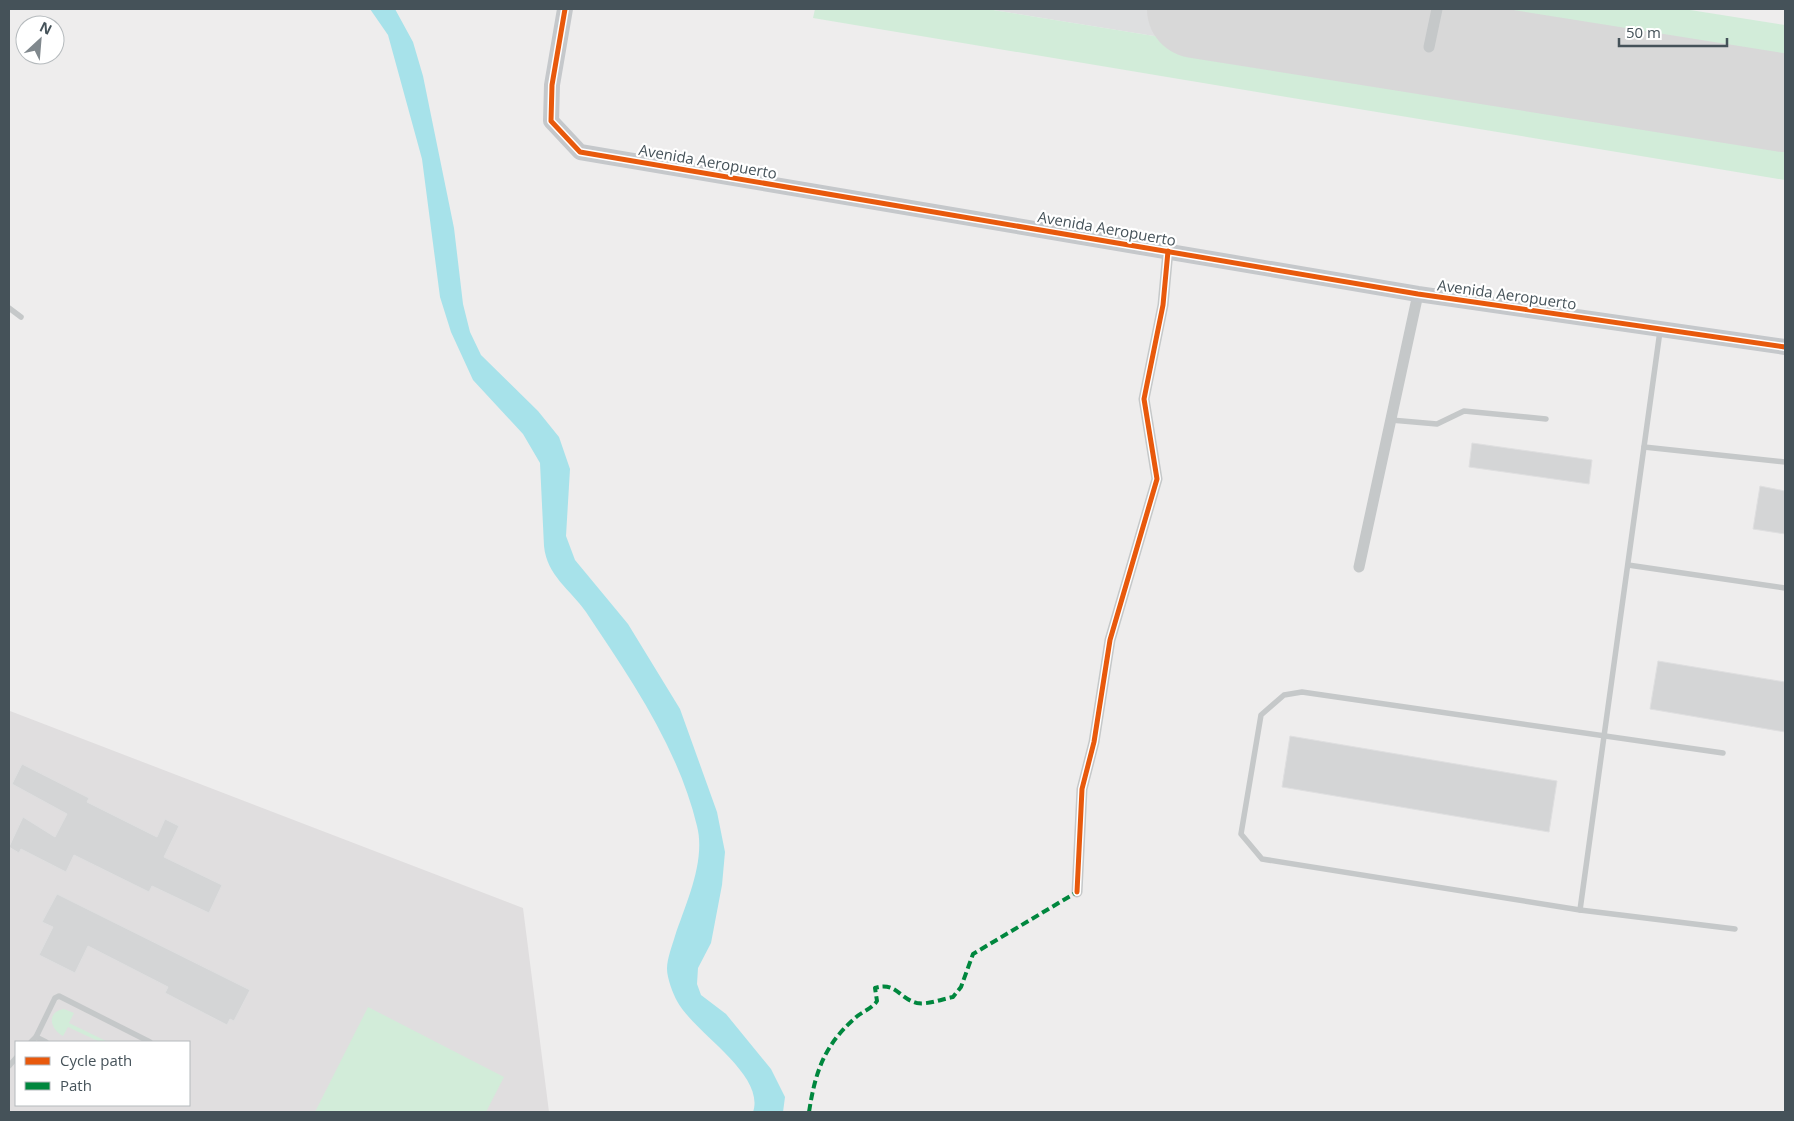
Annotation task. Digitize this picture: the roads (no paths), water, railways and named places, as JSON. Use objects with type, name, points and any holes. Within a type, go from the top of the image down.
[{"type":"street","name":"Avenida Aeropuerto","points":[[565,9],[552,85],[551,121],[580,152],[1418,294],[1785,347]]},
{"type":"street","points":[[1429,47],[1438,9]]},
{"type":"street","points":[[1077,892],[1082,789],[1094,742],[1110,640],[1157,479],[1144,398],[1163,305],[1168,251]]},
{"type":"street","points":[[1359,567],[1418,294]]},
{"type":"lane","points":[[9,308],[22,317]]},
{"type":"lane","points":[[1580,910],[1661,329]]},
{"type":"lane","points":[[1391,420],[1438,424],[1464,411],[1546,419]]},
{"type":"lane","points":[[1644,447],[1785,462]]},
{"type":"lane","points":[[1628,565],[1785,588]]},
{"type":"lane","points":[[1723,753],[1302,692],[1284,696],[1262,715],[1241,834],[1262,859],[1580,910],[1735,928]]},
{"type":"lane","points":[[33,1040],[54,998],[59,996],[148,1041]]},
{"type":"water","points":[[370,9],[395,9],[413,42],[423,76],[454,228],[463,304],[470,332],[481,355],[538,411],[559,437],[570,469],[566,536],[575,560],[628,624],[680,709],[717,812],[725,852],[722,885],[711,943],[698,968],[697,984],[701,995],[726,1014],[771,1069],[785,1097],[783,1112],[753,1112],[754,1098],[749,1083],[739,1068],[685,1013],[672,990],[667,973],[668,961],[694,882],[699,853],[697,826],[689,797],[678,769],[651,714],[586,612],[560,582],[550,566],[544,546],[540,463],[523,434],[473,380],[451,332],[440,297],[422,159],[388,35]]}]
